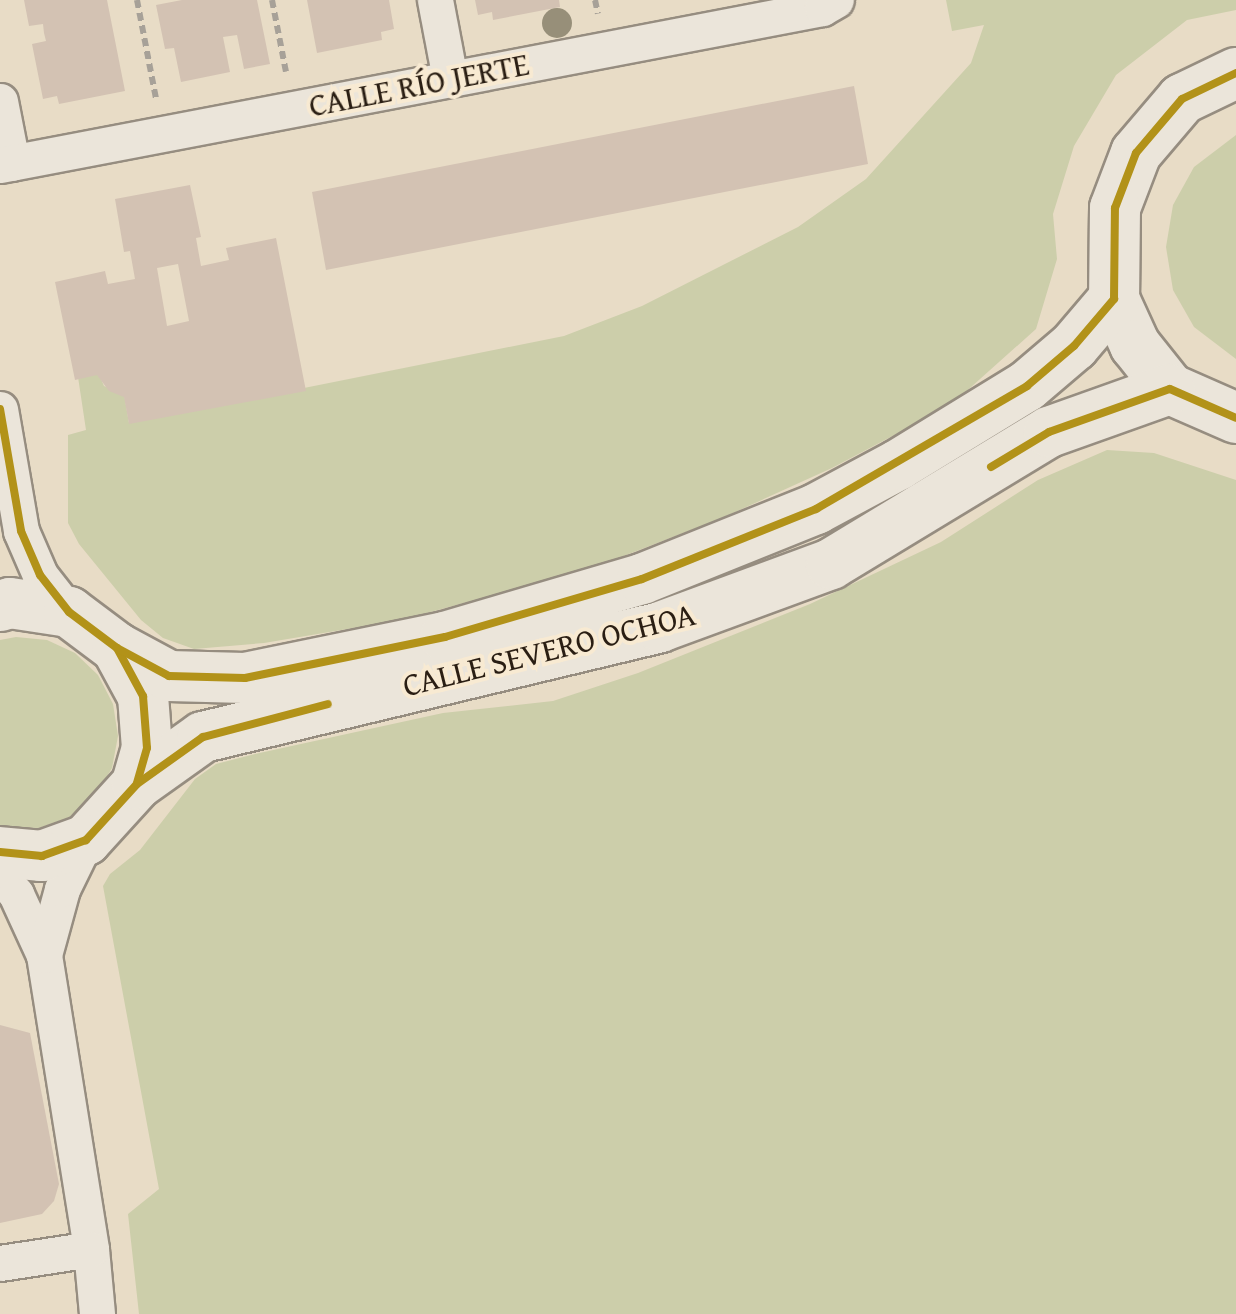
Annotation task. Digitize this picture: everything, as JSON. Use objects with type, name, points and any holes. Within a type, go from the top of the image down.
[{"type":"main road","points":[[1236,74],[1182,100],[1136,153],[1115,208],[1114,300],[1135,345],[1170,390],[1236,418]]},
{"type":"main road","name":"CALLE SEVERO OCHOA","points":[[69,612],[117,648],[169,676],[245,678],[446,637],[642,579],[816,509],[898,465],[1026,386],[1074,346],[1114,300]]},
{"type":"main road","name":"CALLE SEVERO OCHOA","points":[[86,840],[137,784],[204,737],[660,627],[831,564],[1049,432],[1170,390]]},
{"type":"main road","points":[[0,606],[10,603],[69,612]]},
{"type":"main road","points":[[117,648],[143,696],[147,748],[137,784]]},
{"type":"main road","points":[[0,852],[42,856],[86,840]]},
{"type":"street","points":[[435,0],[450,79]]},
{"type":"street","name":"CALLE RÍO JERTE","points":[[6,164],[822,8],[836,0]]},
{"type":"street","points":[[0,101],[6,164]]},
{"type":"street","points":[[0,409],[21,530],[40,575],[69,612]]},
{"type":"street","points":[[44,955],[62,888],[86,840]]},
{"type":"street","points":[[0,876],[16,894],[44,955],[91,1249],[97,1314]]},
{"type":"street","points":[[0,1263],[91,1249]]},
{"type":"path","points":[[136,0],[164,134]]},
{"type":"path","points":[[272,0],[292,110]]},
{"type":"green space","points":[[946,0],[1236,0],[1236,10],[1187,20],[1116,75],[1074,146],[1053,214],[1057,259],[1036,329],[951,405],[832,468],[722,518],[590,569],[401,620],[264,643],[194,649],[163,638],[141,620],[79,544],[68,523],[68,435],[86,430],[78,377],[98,372],[104,386],[124,394],[129,423],[564,336],[642,306],[798,227],[866,179],[971,63],[984,25],[952,31]]},
{"type":"green space","points":[[1236,135],[1236,359],[1194,327],[1173,290],[1166,247],[1173,205],[1194,167]]},
{"type":"green space","points":[[1107,450],[1154,453],[1236,480],[1236,1314],[139,1314],[128,1214],[159,1189],[103,886],[110,874],[140,850],[195,779],[216,764],[255,754],[443,713],[553,701],[638,673],[810,604],[941,542],[1038,480]]},
{"type":"green space","points":[[0,640],[47,640],[75,653],[98,675],[113,704],[118,736],[112,768],[95,796],[70,817],[39,828],[0,827]]},
{"type":"building","points":[[24,0],[107,0],[125,91],[59,104],[57,96],[43,99],[32,44],[46,41],[43,24],[29,26]]},
{"type":"building","points":[[182,0],[257,0],[270,64],[244,69],[237,35],[223,37],[230,72],[181,82],[174,48],[165,49],[156,5]]},
{"type":"building","points":[[307,0],[389,0],[394,29],[381,32],[382,40],[317,53]]},
{"type":"building","points":[[475,0],[559,0],[560,7],[493,20],[492,12],[478,15]]},
{"type":"building","points":[[854,86],[868,164],[326,270],[312,192]]},
{"type":"building","points":[[190,185],[201,237],[196,238],[201,266],[229,260],[226,248],[276,238],[306,391],[129,424],[124,397],[109,391],[97,375],[75,380],[55,282],[105,271],[108,284],[135,279],[130,251],[124,252],[115,199]],"holes":[[[178,264],[189,321],[167,326],[157,268]]]},
{"type":"building","points":[[0,1025],[30,1033],[59,1184],[54,1201],[42,1214],[0,1223]]},
{"type":"transit line","points":[[117,648],[169,676],[245,678],[445,637],[642,579],[816,509],[1027,386],[1074,346],[1114,299],[1115,208],[1136,153],[1182,99],[1236,73]]},
{"type":"transit line","points":[[991,467],[1049,432],[1170,389],[1236,418]]},
{"type":"transit line","points":[[0,409],[21,531],[40,575],[69,612],[117,648],[143,696],[147,748],[137,784],[86,840],[42,856],[0,852]]},
{"type":"transit line","points":[[137,784],[203,737],[328,704]]}]
